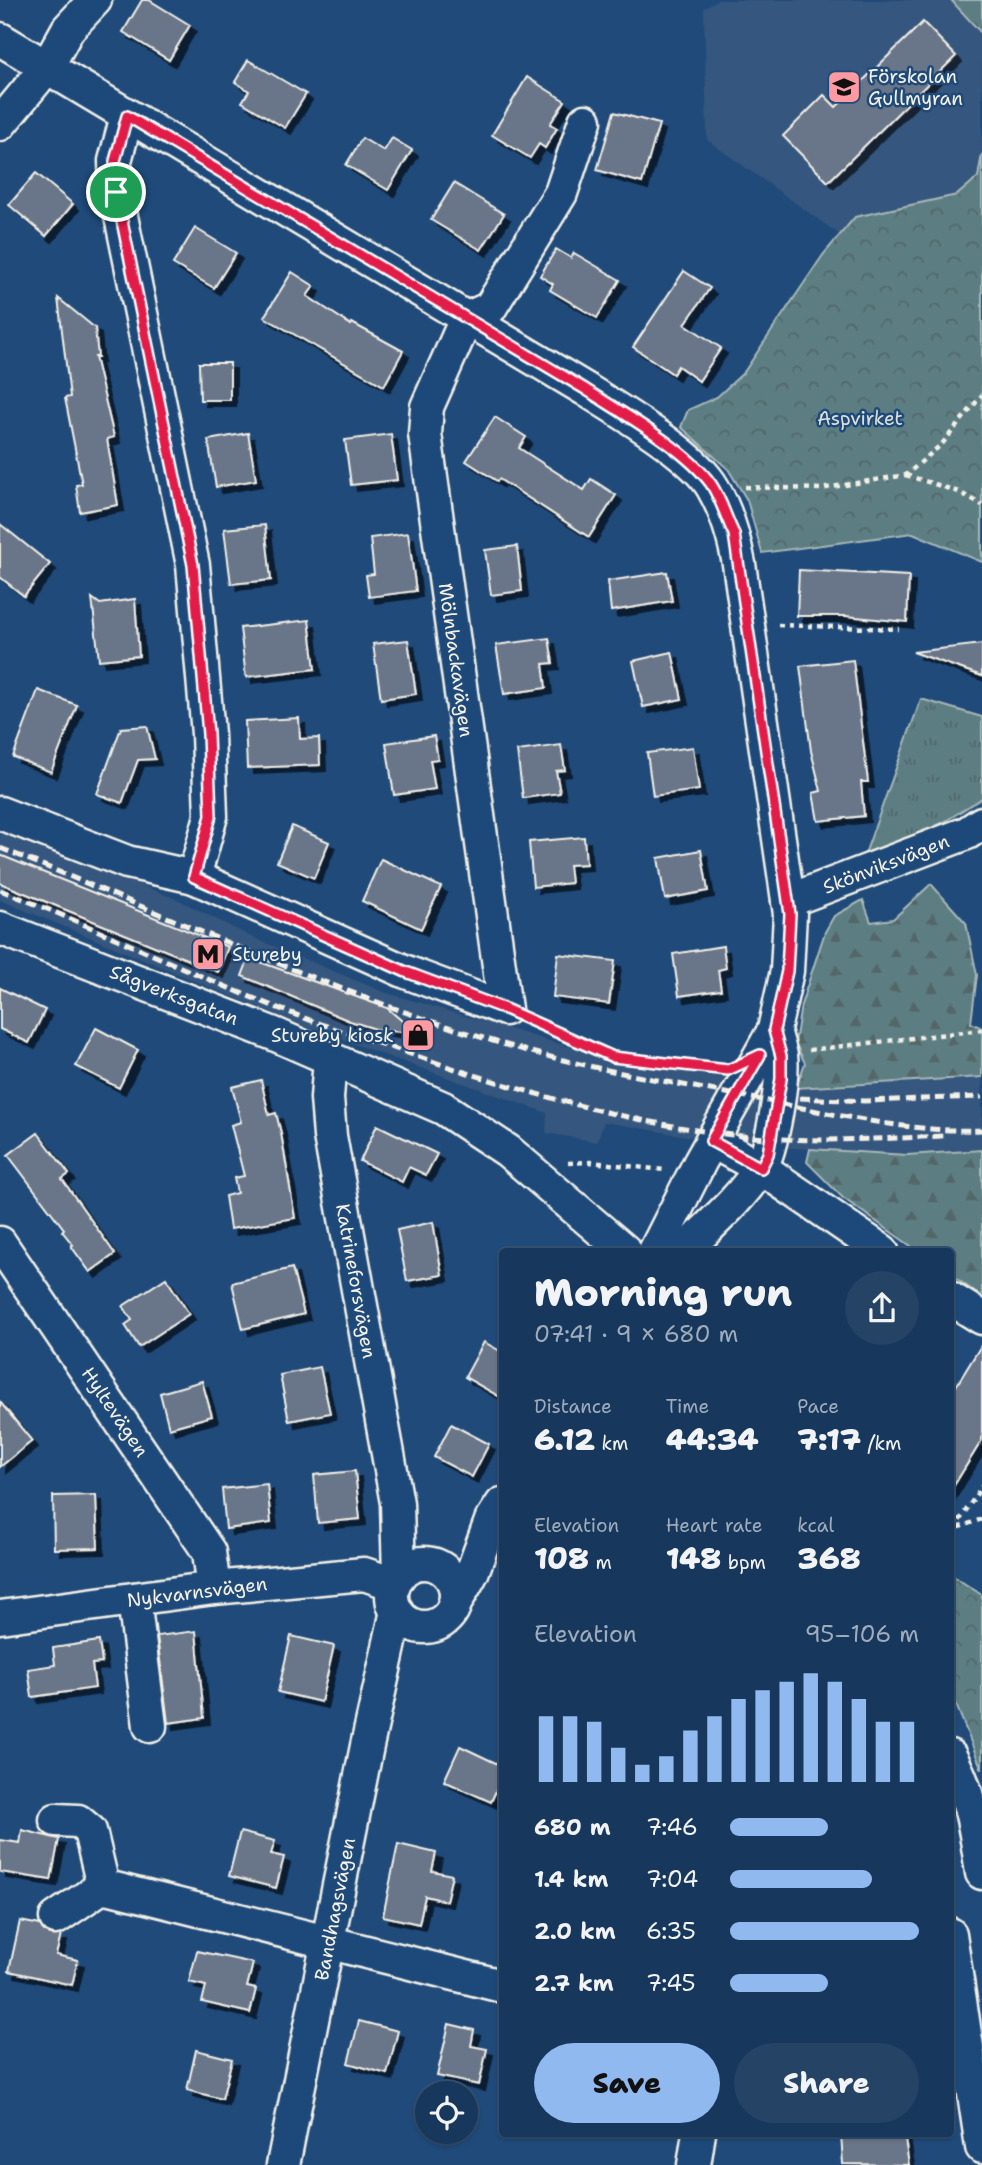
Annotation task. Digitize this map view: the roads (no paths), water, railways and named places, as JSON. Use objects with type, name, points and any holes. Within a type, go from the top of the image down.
[{"type":"street","points":[[0,124],[47,66],[68,29],[95,0]]},
{"type":"street","points":[[0,39],[646,428],[706,478],[734,534],[790,914],[787,971],[771,1047],[711,1141],[656,1248]]},
{"type":"street","points":[[0,813],[127,862],[194,877],[211,816],[193,565],[116,192],[115,161],[127,116]]},
{"type":"street","points":[[466,318],[490,308],[561,193],[585,121]]},
{"type":"street","name":"Mölnbackavägen","points":[[194,877],[406,972],[505,1009],[425,434],[427,407],[466,318]]},
{"type":"street","name":"Skönviksvägen","points":[[788,901],[967,833],[982,823]]},
{"type":"street","name":"Sågverksgatan","points":[[0,928],[274,1034],[443,1108],[508,1151],[621,1248]]},
{"type":"street","points":[[687,1248],[729,1207],[761,1168],[768,1154],[781,1079],[771,1047]]},
{"type":"street","name":"Katrineforsvägen","points":[[330,1059],[327,1098],[330,1136],[410,1580]]},
{"type":"street","points":[[711,1141],[761,1168],[878,1248]]},
{"type":"street","name":"Hyltevägen","points":[[0,1243],[209,1552],[214,1588]]},
{"type":"street","points":[[410,1580],[452,1552],[497,1512]]},
{"type":"street","points":[[410,1580],[411,1624],[437,1624],[449,1615],[472,1573],[497,1512]]},
{"type":"street","name":"Nykvarnsvägen","points":[[0,1617],[214,1588],[364,1574],[410,1580]]},
{"type":"street","points":[[410,1580],[451,1576],[457,1594],[454,1605]]},
{"type":"street","name":"Bandhagsvägen","points":[[284,2165],[367,1746],[410,1580]]},
{"type":"street","points":[[134,1599],[150,1726]]},
{"type":"street","points":[[389,1653],[428,1626]]},
{"type":"street","points":[[954,1763],[963,1779],[973,1811],[982,1873]]},
{"type":"street","points":[[56,1820],[78,1821],[90,1831],[103,1886]]},
{"type":"street","points":[[56,1918],[103,1886],[499,1985]]},
{"type":"street","points":[[954,1985],[963,2099],[982,2147]]},
{"type":"street","points":[[694,2165],[698,2137]]},
{"type":"railway","points":[[0,848],[306,975],[430,1021],[493,1041],[621,1073],[866,1120],[924,1128],[982,1130]]},
{"type":"railway","points":[[0,890],[297,1015],[478,1076],[565,1102],[653,1122],[742,1136],[818,1140],[944,1136]]},
{"type":"railway","points":[[800,1098],[865,1101],[982,1097]]},
{"type":"place","name":"Förskolan Gullmyran","points":[[844,87]]},
{"type":"place","name":"Stureby","points":[[208,954]]},
{"type":"place","name":"Stureby kiosk","points":[[418,1035]]},
{"type":"park label","name":"Aspvirket","points":[[860,418]]}]
